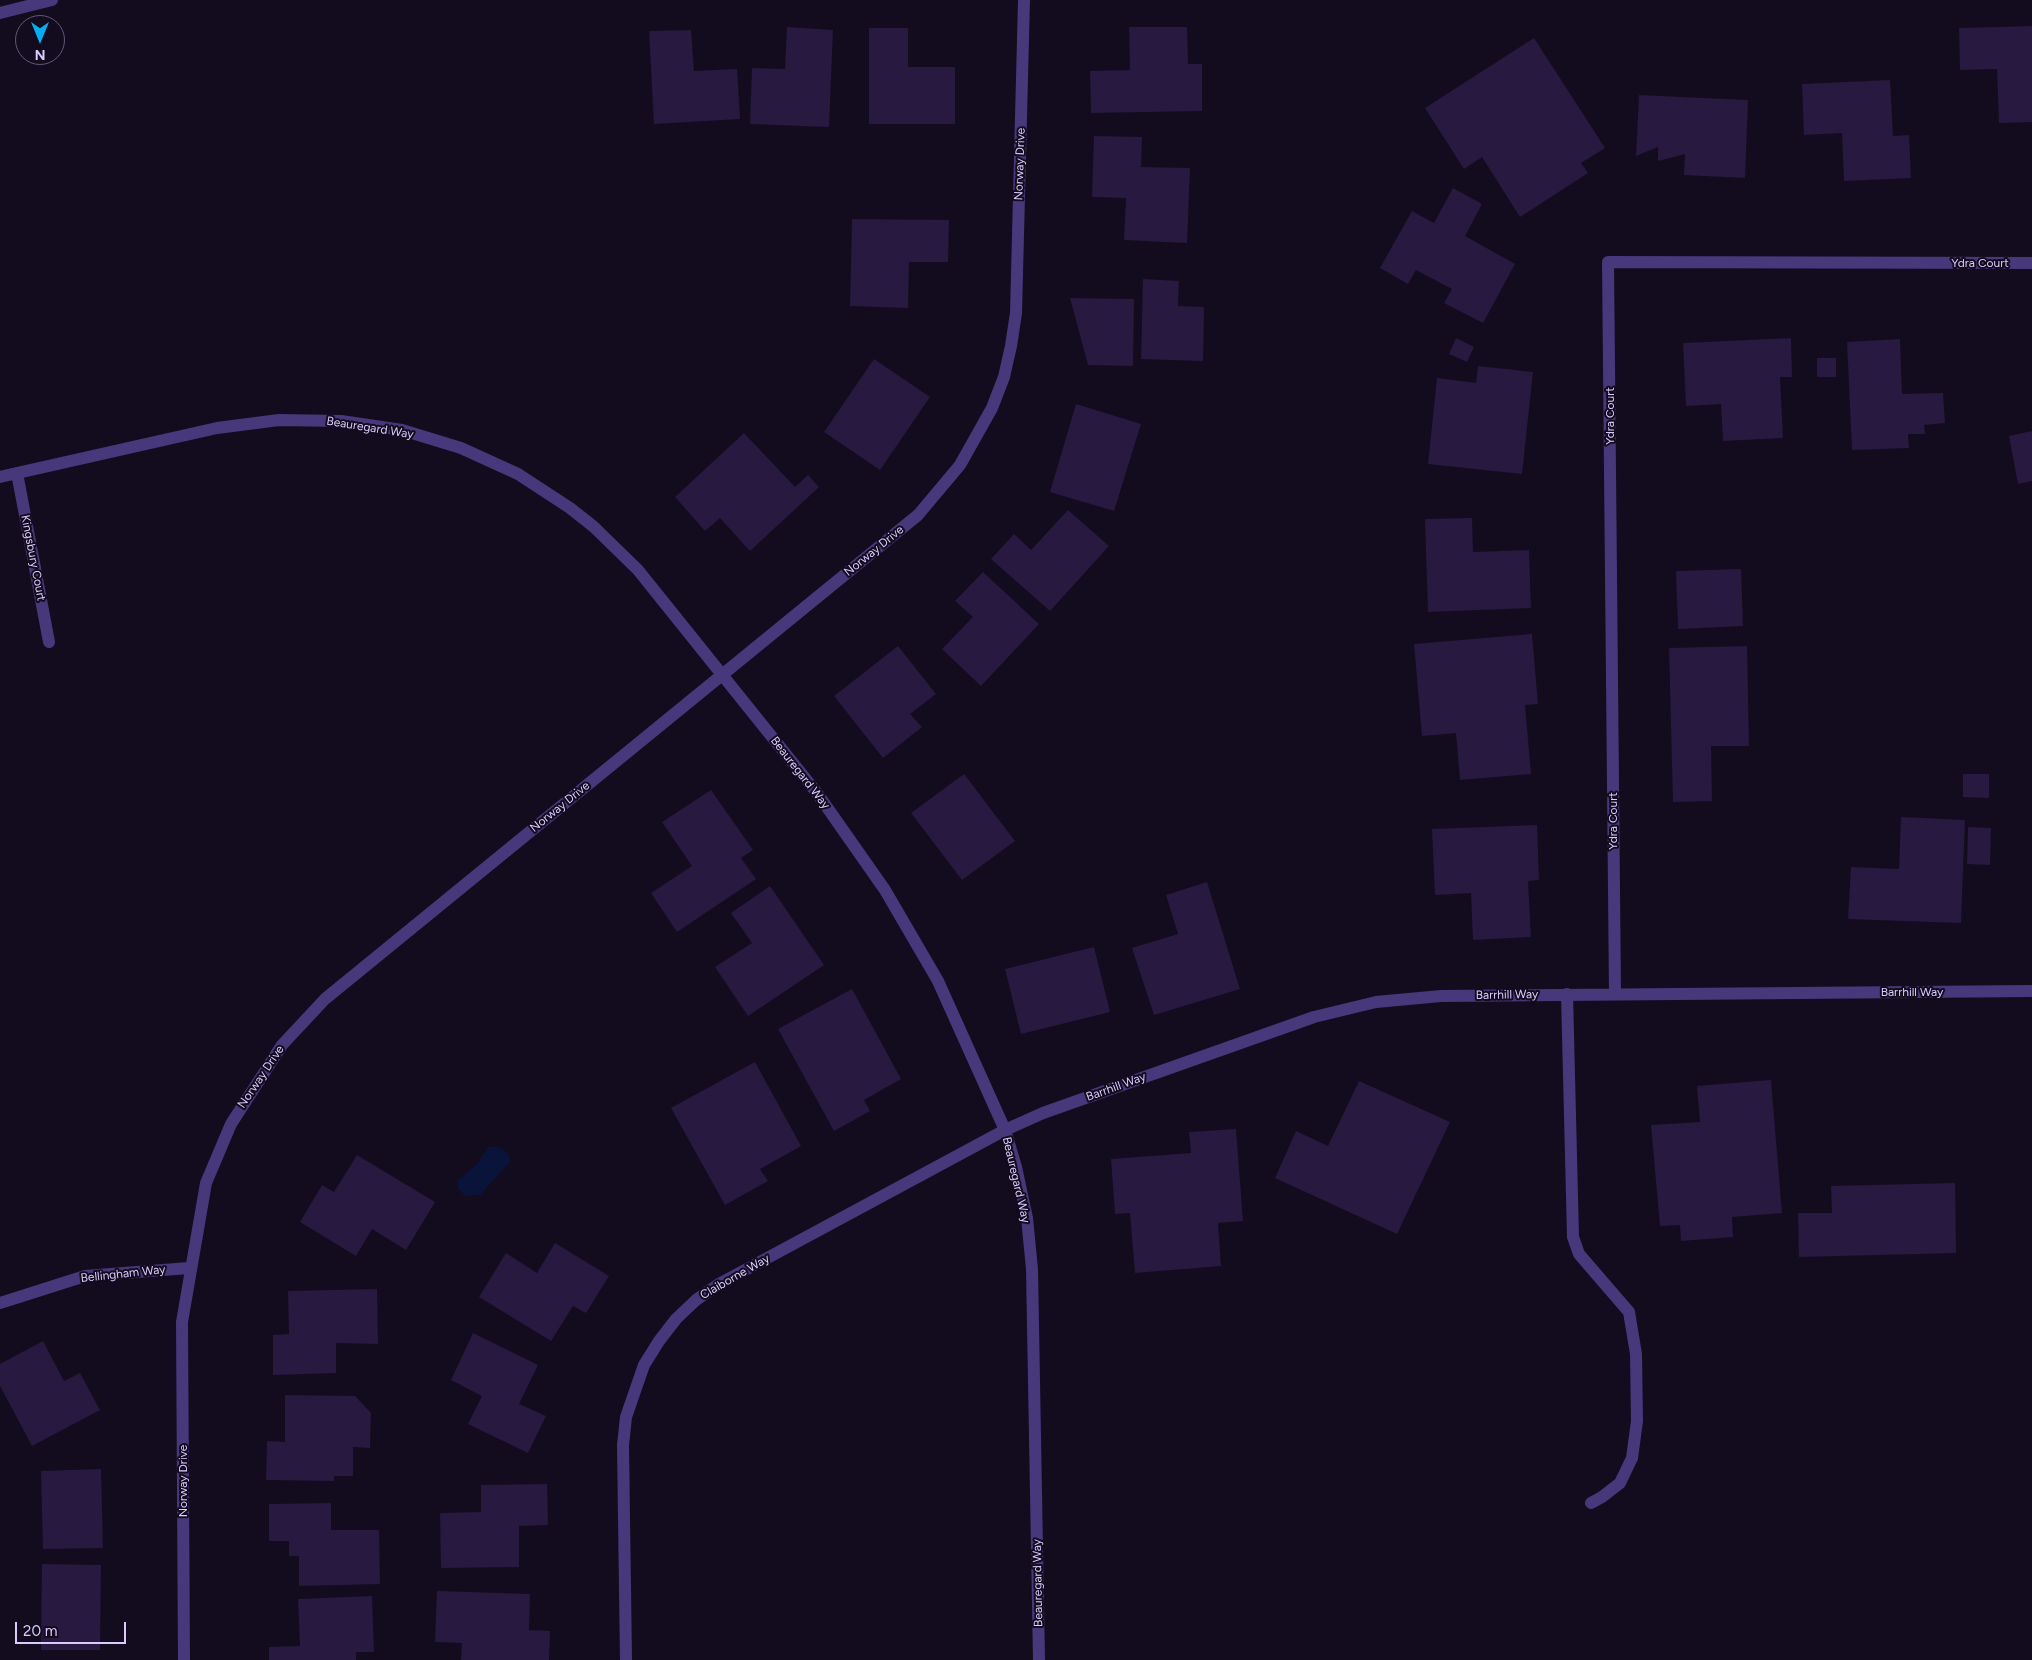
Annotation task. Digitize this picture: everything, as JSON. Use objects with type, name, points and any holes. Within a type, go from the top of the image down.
[{"type":"street","points":[[0,13],[52,0]]},
{"type":"street","name":"Norway Drive","points":[[184,1660],[182,1322],[189,1268],[206,1183],[231,1124],[246,1097],[282,1045],[325,999],[918,515],[960,465],[992,408],[1006,369],[1016,313],[1024,0]]},
{"type":"street","name":"Ydra Court","points":[[1615,993],[1608,262],[2032,263]]},
{"type":"street","name":"Beauregard Way","points":[[0,477],[217,428],[279,420],[341,421],[402,430],[461,448],[518,474],[570,508],[594,527],[638,570],[817,793],[885,890],[938,982],[1005,1130],[1016,1167],[1027,1218],[1032,1269],[1039,1660]]},
{"type":"street","name":"Kingsbury Court","points":[[16,473],[49,642]]},
{"type":"street","name":"Barrhill Way","points":[[1005,1130],[1043,1113],[1314,1016],[1376,1002],[1441,996],[1615,993],[2032,991]]},
{"type":"street","points":[[1567,994],[1573,1237],[1579,1254],[1629,1312],[1636,1354],[1637,1421],[1632,1458],[1620,1483],[1591,1503]]},
{"type":"street","name":"Claiborne Way","points":[[626,1660],[623,1445],[626,1417],[644,1365],[659,1341],[690,1306],[719,1284],[1005,1130]]},
{"type":"street","name":"Bellingham Way","points":[[0,1303],[84,1276],[189,1268]]},
{"type":"water","points":[[488,1147],[497,1147],[505,1151],[509,1155],[510,1162],[480,1195],[465,1196],[458,1188],[457,1181],[477,1164]]},
{"type":"building","points":[[2032,26],[2032,122],[1999,123],[1997,69],[1960,70],[1959,28]]},
{"type":"building","points":[[787,27],[833,30],[829,127],[750,124],[752,68],[785,69]]},
{"type":"building","points":[[1129,27],[1187,27],[1188,64],[1202,64],[1202,111],[1091,113],[1090,71],[1130,70]]},
{"type":"building","points":[[869,28],[908,28],[908,67],[955,67],[955,124],[869,124]]},
{"type":"building","points":[[691,30],[694,71],[737,69],[740,119],[654,124],[649,31]]},
{"type":"building","points":[[1534,38],[1605,148],[1581,163],[1588,173],[1520,217],[1482,157],[1464,169],[1425,108]]},
{"type":"building","points":[[1890,80],[1893,136],[1909,135],[1911,178],[1844,181],[1842,133],[1804,135],[1802,84]]},
{"type":"building","points":[[1639,95],[1748,100],[1745,178],[1684,175],[1685,154],[1658,161],[1658,147],[1636,156]]},
{"type":"building","points":[[1094,136],[1142,137],[1141,167],[1190,168],[1187,243],[1124,240],[1126,198],[1092,197]]},
{"type":"building","points":[[1453,188],[1482,204],[1465,236],[1515,264],[1483,323],[1444,303],[1452,289],[1416,270],[1408,284],[1380,268],[1412,211],[1434,223]]},
{"type":"building","points":[[852,219],[949,220],[948,262],[909,262],[908,308],[850,306]]},
{"type":"building","points":[[1143,279],[1179,281],[1178,306],[1204,307],[1203,361],[1141,359]]},
{"type":"building","points":[[1070,298],[1134,299],[1133,366],[1088,365]]},
{"type":"building","points":[[1456,338],[1474,347],[1467,362],[1449,354]]},
{"type":"building","points":[[1791,338],[1792,377],[1780,377],[1783,438],[1723,441],[1721,404],[1686,406],[1683,343]]},
{"type":"building","points":[[1900,339],[1902,394],[1943,393],[1945,423],[1924,425],[1925,434],[1908,434],[1909,448],[1852,450],[1847,342]]},
{"type":"building","points":[[1817,358],[1836,358],[1836,377],[1817,377]]},
{"type":"building","points":[[874,359],[930,397],[880,470],[824,432]]},
{"type":"building","points":[[1478,366],[1533,372],[1522,474],[1428,464],[1437,378],[1476,383]]},
{"type":"building","points":[[1076,404],[1141,424],[1114,511],[1050,492]]},
{"type":"building","points":[[2032,431],[2032,481],[2018,484],[2009,436]]},
{"type":"building","points":[[744,433],[795,487],[808,475],[819,487],[750,551],[720,518],[705,531],[675,497]]},
{"type":"building","points":[[1068,510],[1109,546],[1050,611],[991,559],[1014,534],[1031,550]]},
{"type":"building","points":[[1472,518],[1473,552],[1529,550],[1531,608],[1428,612],[1425,519]]},
{"type":"building","points":[[1741,569],[1743,626],[1678,629],[1676,571]]},
{"type":"building","points":[[983,572],[1039,624],[981,686],[942,649],[973,617],[955,601]]},
{"type":"building","points":[[1532,634],[1538,704],[1525,705],[1531,774],[1460,780],[1456,733],[1422,736],[1414,644]]},
{"type":"building","points":[[898,646],[936,694],[910,714],[922,727],[883,758],[834,696]]},
{"type":"building","points":[[1747,646],[1749,746],[1711,746],[1712,801],[1673,802],[1669,648]]},
{"type":"building","points":[[964,774],[1015,841],[962,880],[911,813]]},
{"type":"building","points":[[1963,774],[1989,774],[1989,798],[1963,797]]},
{"type":"building","points":[[711,790],[753,850],[741,858],[756,879],[677,932],[651,893],[692,866],[662,822]]},
{"type":"building","points":[[1901,817],[1965,820],[1961,923],[1848,919],[1851,867],[1899,869]]},
{"type":"building","points":[[1537,825],[1539,880],[1528,881],[1531,937],[1473,940],[1471,893],[1435,895],[1432,829]]},
{"type":"building","points":[[1968,827],[1991,828],[1990,865],[1967,864]]},
{"type":"building","points":[[1207,882],[1240,989],[1154,1015],[1132,948],[1178,934],[1166,895]]},
{"type":"building","points":[[770,886],[824,965],[748,1016],[715,967],[752,943],[731,913]]},
{"type":"building","points":[[1094,947],[1110,1012],[1021,1034],[1005,969]]},
{"type":"building","points":[[852,989],[901,1079],[864,1100],[870,1111],[834,1131],[778,1029]]},
{"type":"building","points":[[755,1062],[801,1146],[760,1169],[768,1181],[725,1205],[671,1108]]},
{"type":"building","points":[[1771,1080],[1782,1213],[1732,1217],[1733,1237],[1681,1241],[1680,1225],[1660,1226],[1651,1125],[1700,1122],[1697,1086]]},
{"type":"building","points":[[1359,1081],[1450,1122],[1397,1234],[1275,1178],[1296,1131],[1328,1146]]},
{"type":"building","points":[[1236,1129],[1243,1221],[1218,1223],[1221,1266],[1135,1273],[1130,1213],[1115,1214],[1111,1159],[1191,1153],[1189,1132]]},
{"type":"building","points":[[357,1155],[435,1202],[406,1250],[372,1229],[356,1256],[300,1222],[322,1185],[334,1192]]},
{"type":"building","points":[[1955,1183],[1956,1253],[1799,1257],[1798,1213],[1832,1213],[1831,1186]]},
{"type":"building","points":[[555,1243],[609,1276],[586,1313],[573,1306],[551,1341],[479,1297],[506,1253],[537,1273]]},
{"type":"building","points":[[377,1289],[378,1344],[336,1343],[336,1373],[273,1375],[273,1335],[289,1334],[288,1291]]},
{"type":"building","points":[[473,1333],[538,1365],[519,1404],[546,1416],[528,1453],[468,1424],[482,1396],[451,1380]]},
{"type":"building","points":[[43,1341],[64,1381],[80,1373],[100,1410],[32,1446],[0,1386],[0,1364]]},
{"type":"building","points":[[285,1395],[355,1396],[371,1413],[370,1448],[353,1447],[353,1476],[334,1476],[334,1481],[266,1480],[267,1441],[285,1442]]},
{"type":"building","points":[[101,1469],[103,1548],[43,1549],[41,1471]]},
{"type":"building","points":[[547,1484],[548,1525],[519,1526],[519,1567],[441,1568],[440,1513],[481,1512],[481,1485]]},
{"type":"building","points":[[331,1503],[331,1530],[379,1530],[380,1584],[299,1586],[299,1556],[289,1556],[289,1541],[269,1541],[269,1504]]},
{"type":"building","points":[[42,1564],[101,1565],[100,1650],[41,1650]]},
{"type":"building","points":[[437,1591],[530,1594],[529,1630],[550,1631],[549,1660],[461,1660],[462,1643],[435,1642]]},
{"type":"building","points":[[372,1596],[374,1652],[356,1652],[356,1660],[269,1660],[269,1647],[300,1646],[298,1599]]}]
